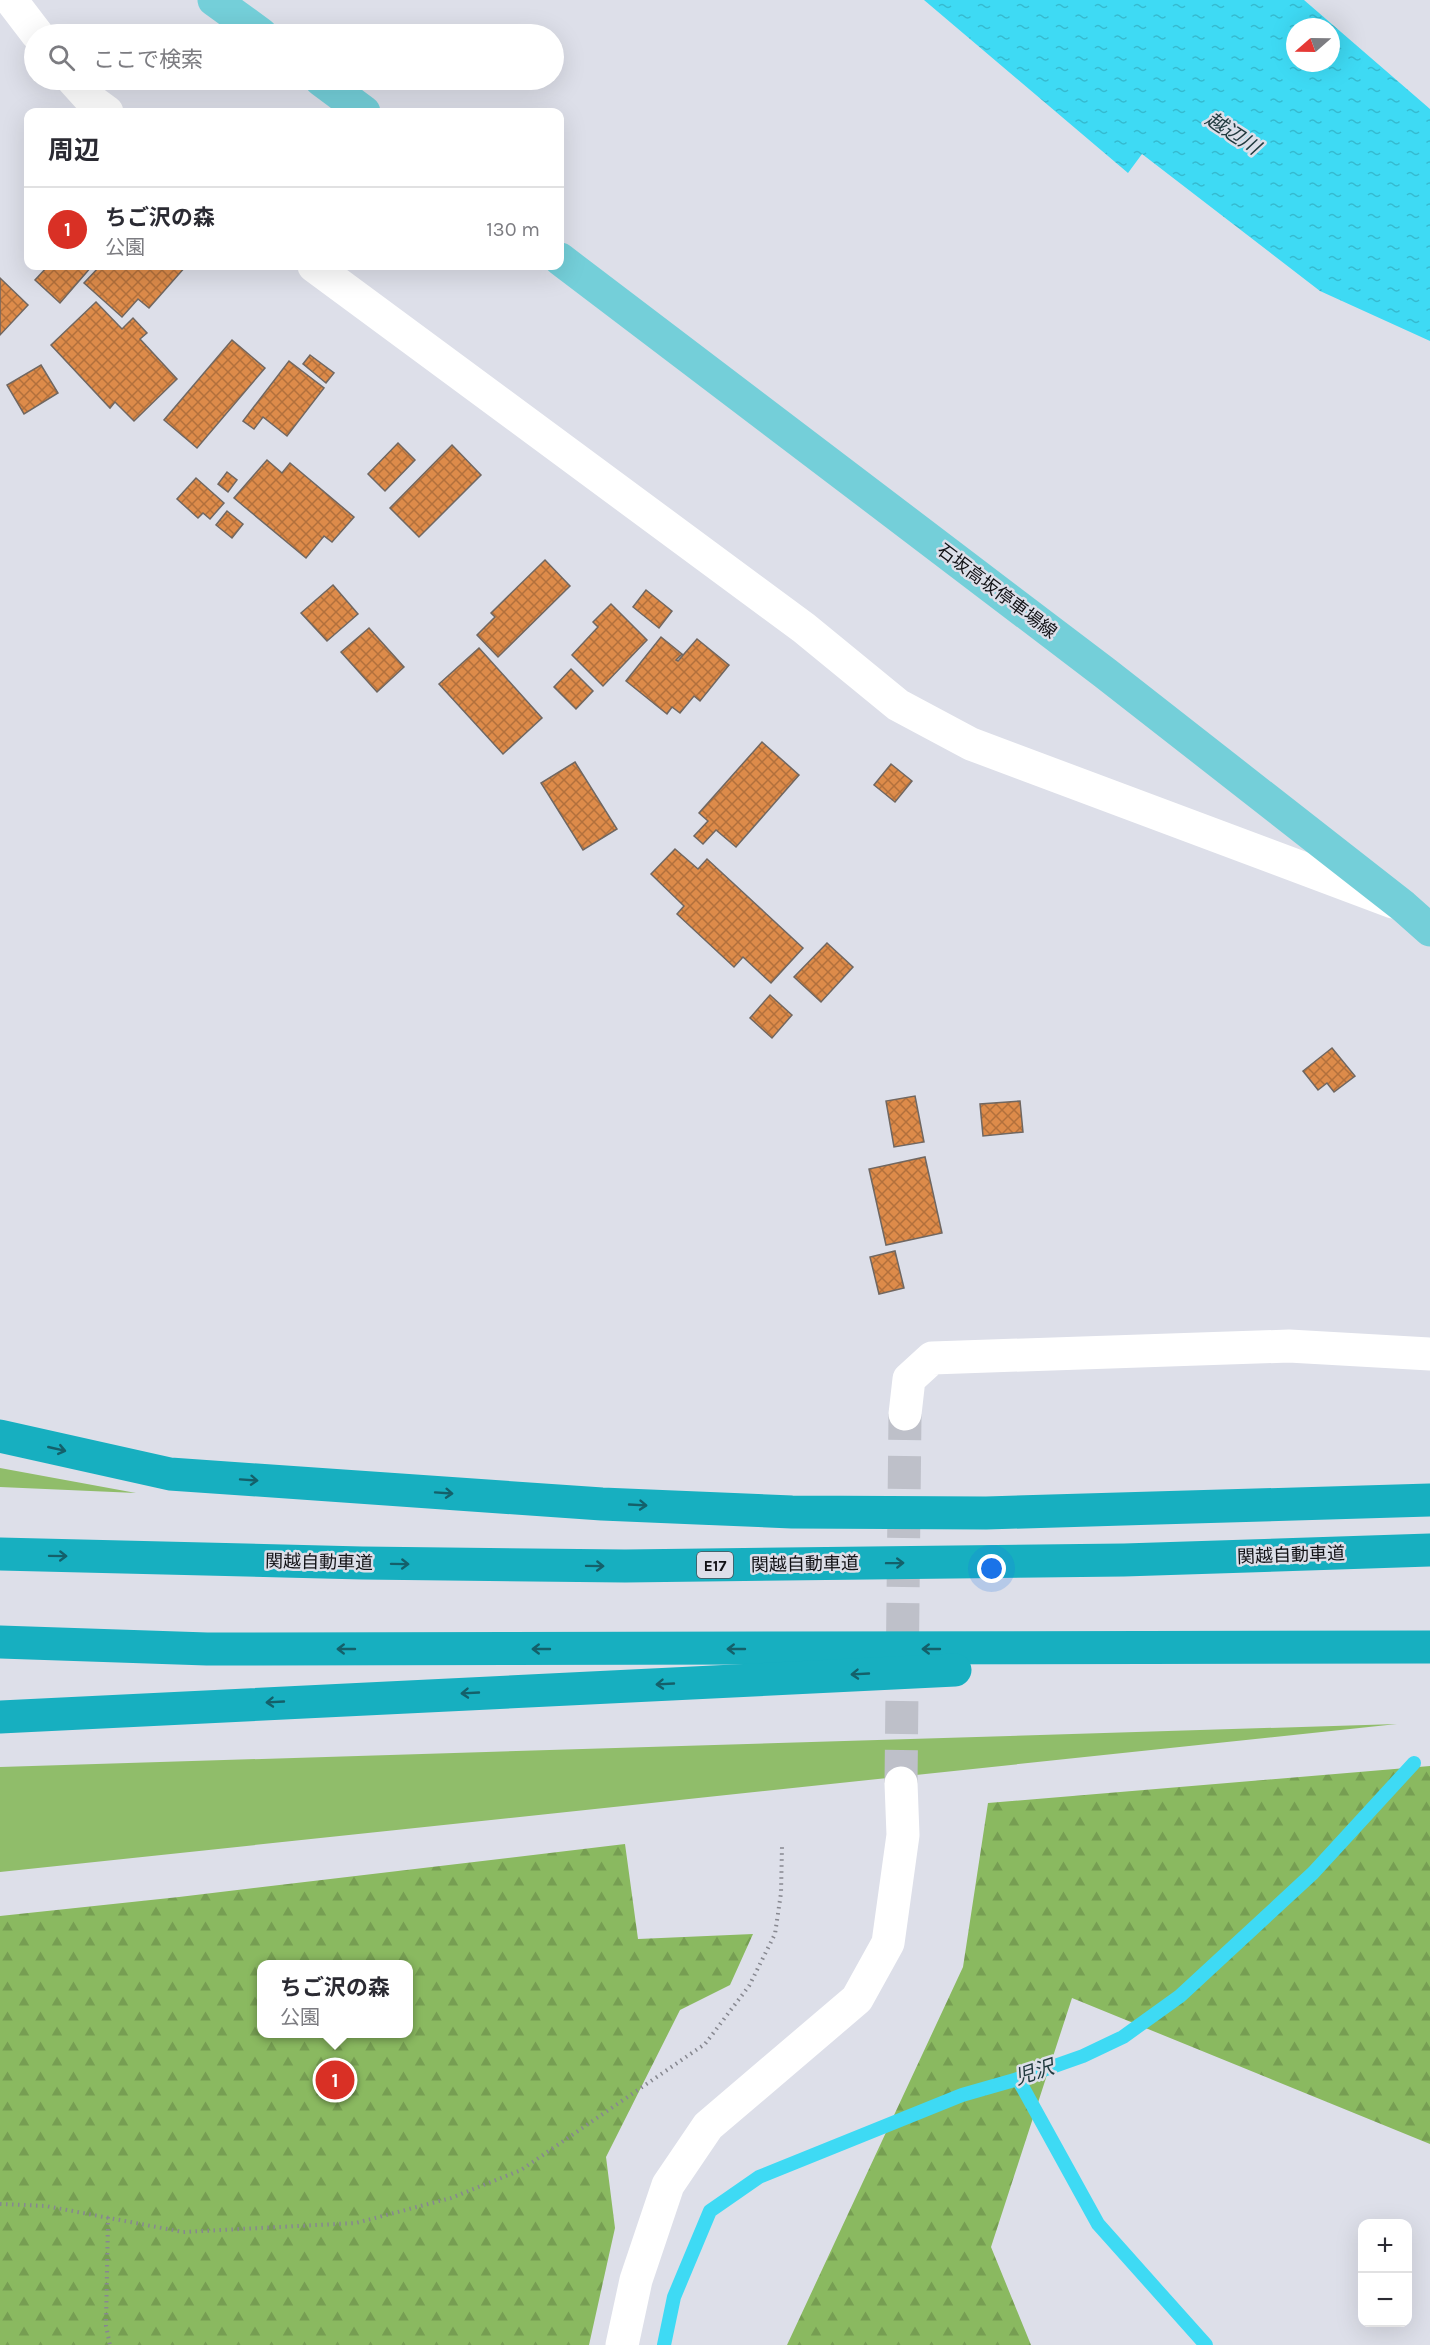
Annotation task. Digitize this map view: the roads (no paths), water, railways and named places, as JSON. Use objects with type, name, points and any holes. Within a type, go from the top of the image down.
[{"type":"highway","points":[[0,1436],[171,1474],[602,1504],[792,1512],[986,1513],[1430,1500]]},
{"type":"highway","name":"関越自動車道","points":[[0,1554],[363,1563],[625,1566],[1124,1560],[1430,1550]]},
{"type":"highway","points":[[0,1642],[207,1649],[1415,1648]]},
{"type":"highway","points":[[0,1717],[1415,1648]]},
{"type":"main road","points":[[214,0],[247,24]]},
{"type":"main road","points":[[334,90],[359,108]]},
{"type":"main road","name":"石坂高坂停車場線","points":[[564,262],[1105,673],[1403,906],[1430,930]]},
{"type":"street","points":[[11,0],[29,24]]},
{"type":"street","points":[[82,90],[102,108]]},
{"type":"street","points":[[319,270],[804,628],[898,705],[971,744],[1403,906]]},
{"type":"street","points":[[904,1414],[909,1379],[932,1358],[1289,1346],[1430,1354]]},
{"type":"street","points":[[622,2345],[636,2280],[668,2185],[708,2126],[857,1999],[888,1943],[903,1835],[901,1783]]},
{"type":"water","name":"越辺川","points":[[924,0],[1304,0],[1325,18],[1286,18],[1286,72],[1340,72],[1340,31],[1430,109],[1430,341],[1320,291],[1142,154],[1128,173]]},
{"type":"waterway","name":"児沢","points":[[664,2345],[674,2297],[710,2211],[759,2177],[962,2095],[1018,2079],[1083,2056],[1123,2037],[1180,1996],[1313,1873],[1414,1763]]},
{"type":"waterway","points":[[1018,2079],[1098,2224],[1206,2345]]},
{"type":"tunnel","points":[[901,1783],[905,1414]]},
{"type":"place","name":"ちご沢の森","points":[[335,2080]]}]
